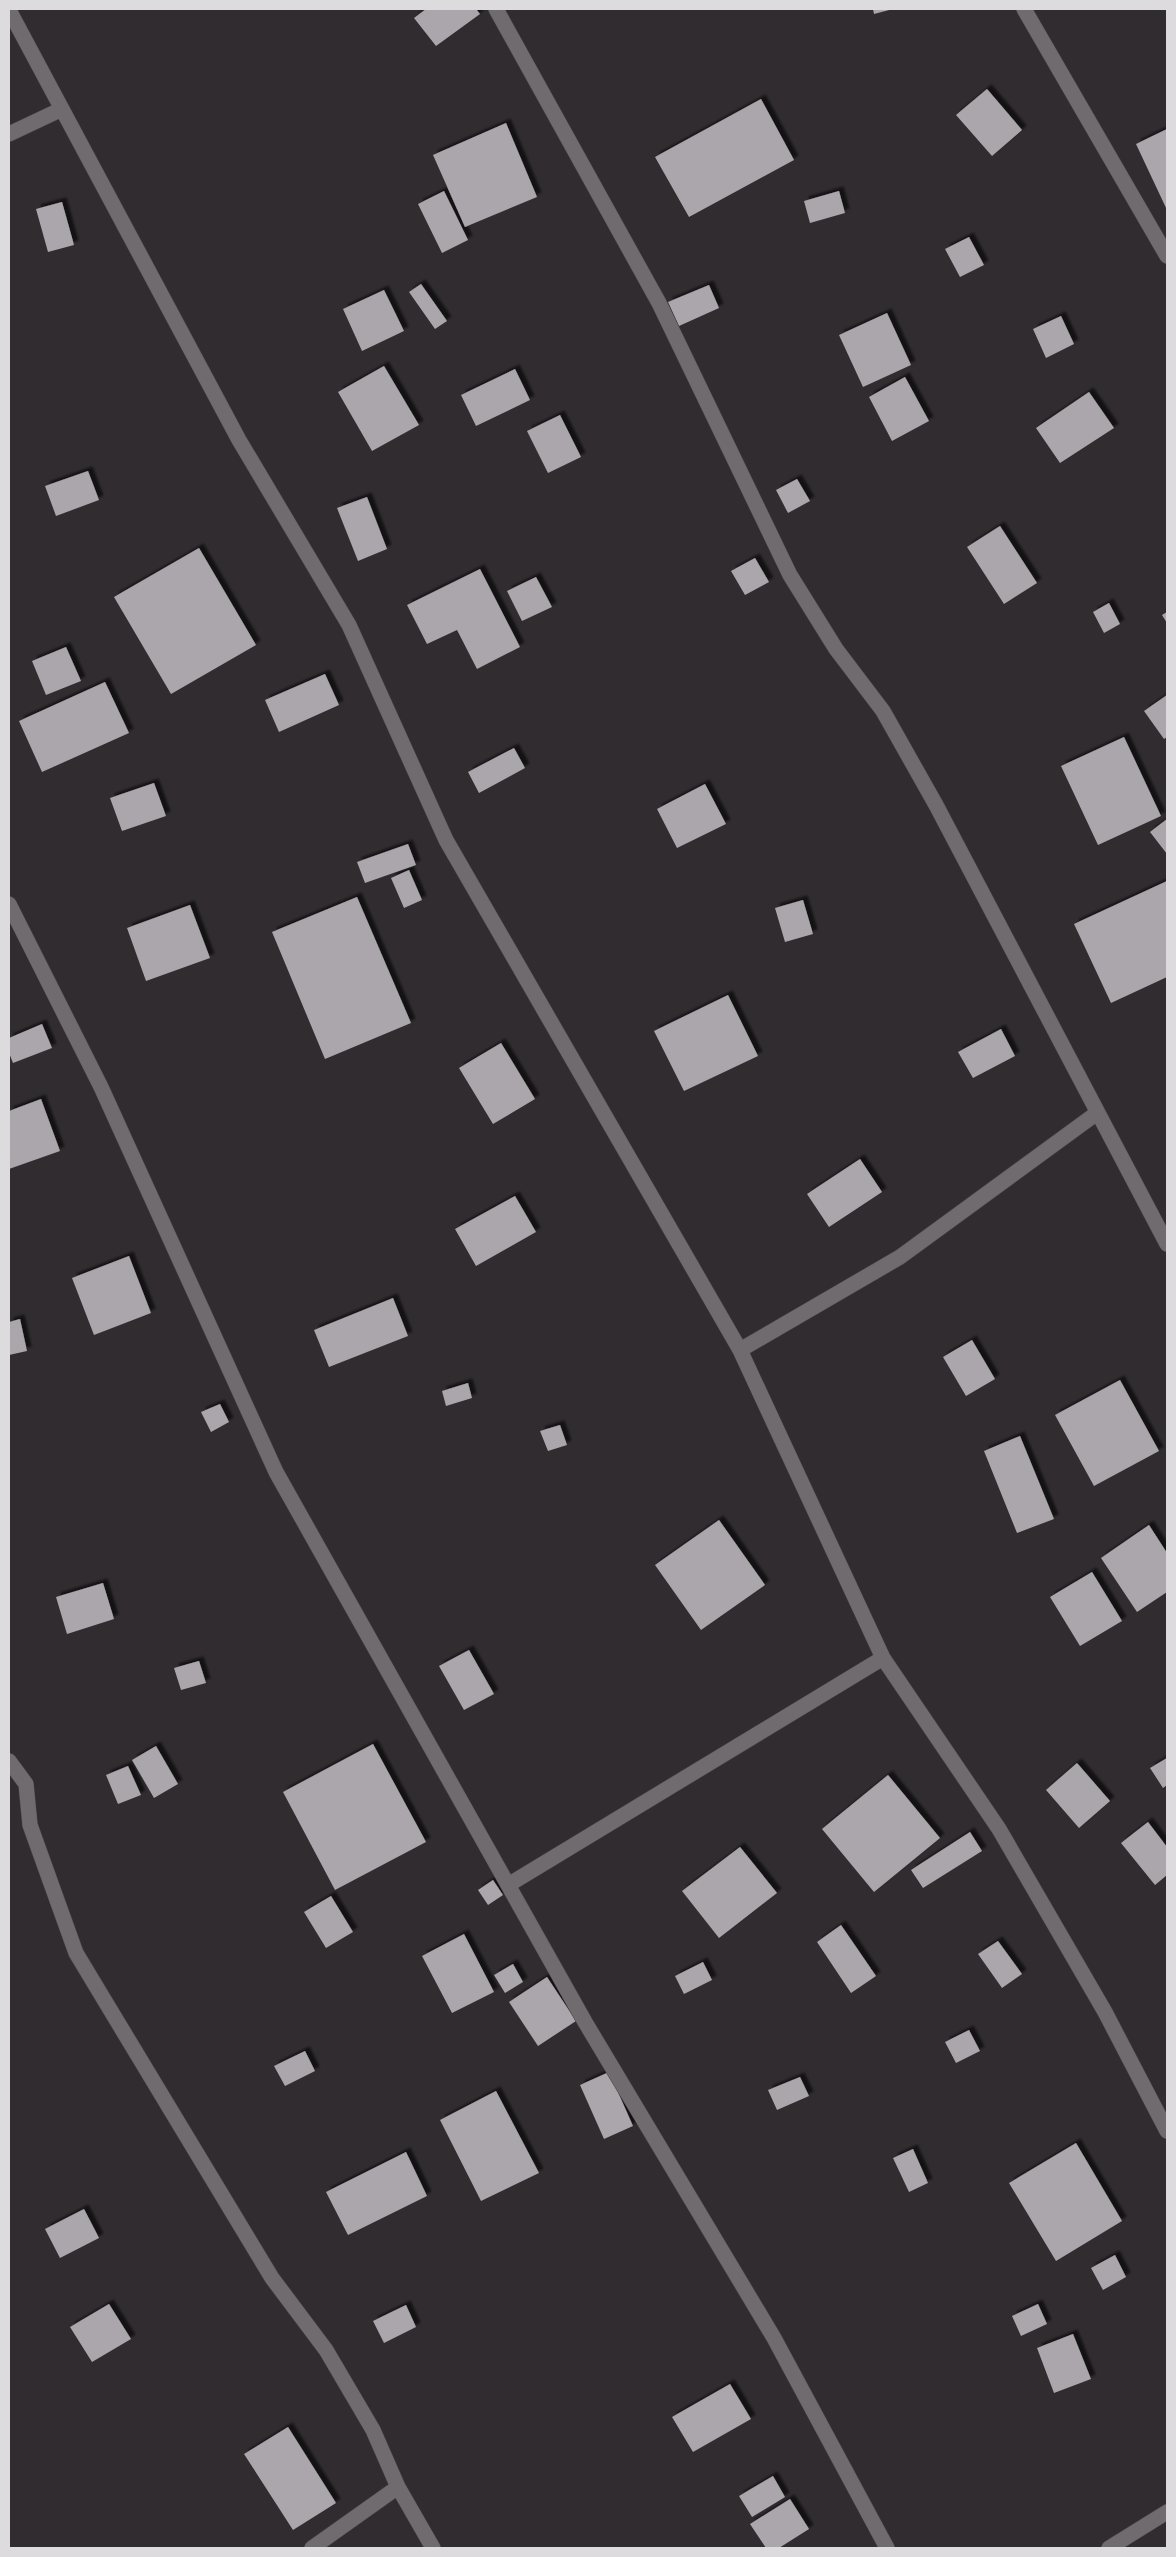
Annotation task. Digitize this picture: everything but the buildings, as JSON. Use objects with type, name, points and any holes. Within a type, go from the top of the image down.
[{"type":"street","points":[[496,9],[659,303],[790,575],[836,649],[888,719],[936,805],[1167,1244]]},
{"type":"street","points":[[1024,9],[1167,256]]},
{"type":"street","points":[[9,10],[239,440],[349,625],[446,840],[740,1350],[884,1658],[999,1829],[1096,1997],[1167,2131]]},
{"type":"street","points":[[9,134],[62,109]]},
{"type":"street","points":[[9,904],[101,1087],[276,1472],[585,2022],[774,2338],[887,2548]]},
{"type":"street","points":[[740,1350],[900,1257],[1097,1113]]},
{"type":"street","points":[[508,1885],[884,1658]]},
{"type":"street","points":[[9,1761],[26,1784],[30,1825],[76,1953],[272,2278],[326,2350],[373,2430],[398,2486],[433,2548]]},
{"type":"street","points":[[312,2548],[398,2486]]},
{"type":"street","points":[[1109,2548],[1167,2512]]}]
